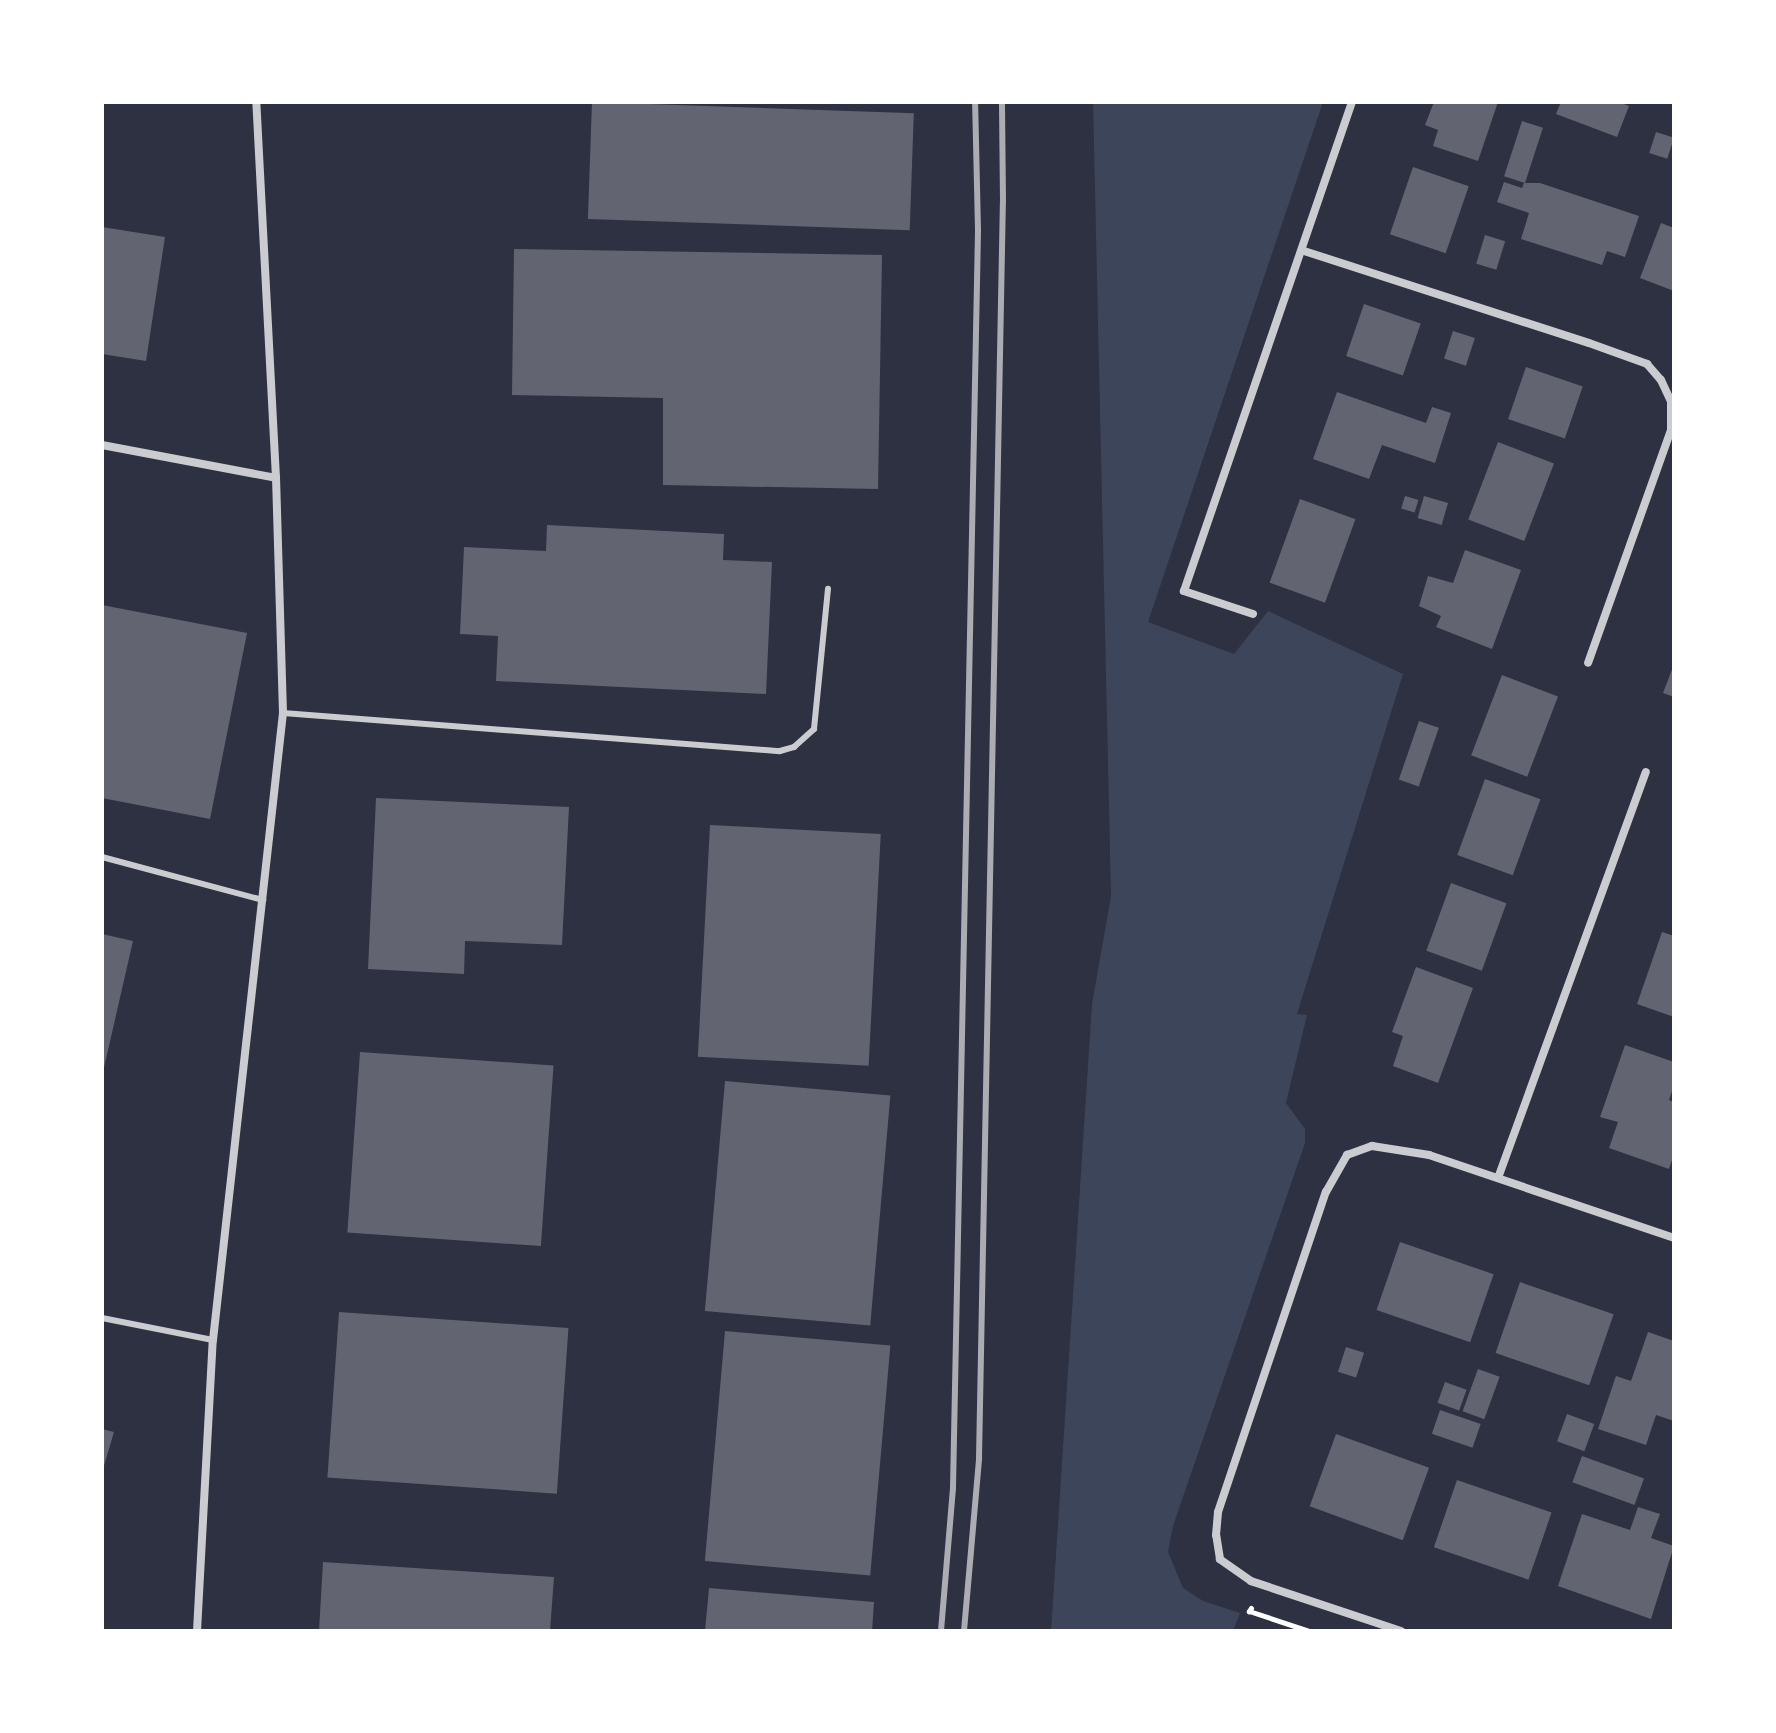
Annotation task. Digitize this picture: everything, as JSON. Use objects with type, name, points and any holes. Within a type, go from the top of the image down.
[{"type":"street","points":[[197,1631],[213,1340],[283,713],[276,478],[256,102]]},
{"type":"street","points":[[1253,614],[1184,591],[1304,251],[1352,102]]},
{"type":"street","points":[[1304,251],[1589,343],[1647,364],[1661,380],[1671,401],[1671,430],[1588,663]]},
{"type":"street","points":[[102,445],[276,478]]},
{"type":"street","points":[[1498,1178],[1646,772]]},
{"type":"street","points":[[1401,1631],[1251,1581],[1220,1559],[1216,1535],[1218,1512],[1326,1192],[1347,1155],[1372,1146],[1429,1155],[1674,1238]]},
{"type":"lane","points":[[283,713],[780,751],[794,747],[814,729],[828,589]]},
{"type":"lane","points":[[102,857],[263,900]]},
{"type":"lane","points":[[102,1318],[213,1340]]},
{"type":"shaded area","points":[[1093,102],[1323,102],[1148,622],[1234,654],[1268,611],[1403,674],[1297,1014],[1307,1015],[1286,1103],[1305,1129],[1305,1143],[1173,1526],[1168,1552],[1183,1588],[1203,1601],[1240,1613],[1233,1631],[1051,1631],[1092,1004],[1111,896]]},
{"type":"building","points":[[592,102],[914,113],[910,230],[588,219]]},
{"type":"building","points":[[1434,102],[1498,102],[1478,161],[1433,146],[1438,130],[1425,125]]},
{"type":"building","points":[[1561,102],[1619,102],[1629,106],[1617,137],[1556,114]]},
{"type":"building","points":[[1522,121],[1543,128],[1525,183],[1504,176]]},
{"type":"building","points":[[1656,132],[1674,138],[1667,159],[1649,153]]},
{"type":"building","points":[[1413,167],[1469,186],[1446,253],[1390,234]]},
{"type":"building","points":[[1504,182],[1522,188],[1524,183],[1540,183],[1639,216],[1625,257],[1607,251],[1602,265],[1521,239],[1529,213],[1497,202]]},
{"type":"building","points":[[1661,223],[1674,228],[1674,291],[1640,278]]},
{"type":"building","points":[[102,227],[165,237],[146,361],[102,354]]},
{"type":"building","points":[[1485,235],[1505,241],[1496,270],[1476,264]]},
{"type":"building","points":[[514,249],[882,255],[878,489],[663,485],[663,398],[512,395]]},
{"type":"building","points":[[1364,304],[1421,324],[1403,376],[1346,356]]},
{"type":"building","points":[[1453,331],[1475,338],[1466,366],[1444,359]]},
{"type":"building","points":[[1526,367],[1583,387],[1565,439],[1508,419]]},
{"type":"building","points":[[1337,392],[1426,423],[1432,407],[1451,413],[1435,463],[1382,445],[1369,479],[1313,459]]},
{"type":"building","points":[[1498,442],[1554,464],[1524,541],[1468,519]]},
{"type":"building","points":[[1405,496],[1418,500],[1415,513],[1401,508]]},
{"type":"building","points":[[1424,496],[1448,503],[1442,525],[1418,518]]},
{"type":"building","points":[[1300,499],[1355,519],[1325,603],[1270,583]]},
{"type":"building","points":[[547,525],[724,534],[723,560],[772,562],[766,694],[496,681],[498,636],[460,634],[464,547],[546,551]]},
{"type":"building","points":[[1465,550],[1521,570],[1492,649],[1436,627],[1441,616],[1419,606],[1428,576],[1453,583]]},
{"type":"building","points":[[102,605],[247,633],[210,819],[102,798]]},
{"type":"building","points":[[1674,664],[1674,697],[1663,693]]},
{"type":"building","points":[[1502,675],[1558,697],[1527,777],[1471,755]]},
{"type":"building","points":[[1419,721],[1439,728],[1419,786],[1399,780]]},
{"type":"building","points":[[1485,779],[1540,799],[1513,875],[1457,855]]},
{"type":"building","points":[[376,798],[569,807],[562,945],[465,941],[464,974],[368,969]]},
{"type":"building","points":[[710,825],[881,834],[869,1066],[698,1057]]},
{"type":"building","points":[[1451,883],[1506,903],[1482,971],[1426,951]]},
{"type":"building","points":[[1662,932],[1674,936],[1674,1017],[1637,1004]]},
{"type":"building","points":[[102,934],[133,941],[103,1072],[102,1071]]},
{"type":"building","points":[[1416,967],[1473,988],[1438,1083],[1393,1066],[1403,1036],[1392,1032]]},
{"type":"building","points":[[1625,1045],[1674,1062],[1674,1085],[1669,1100],[1674,1102],[1674,1154],[1669,1169],[1609,1148],[1618,1122],[1600,1117]]},
{"type":"building","points":[[360,1052],[554,1066],[541,1246],[347,1233]]},
{"type":"building","points":[[725,1081],[890,1095],[870,1326],[705,1311]]},
{"type":"building","points":[[1400,1242],[1494,1274],[1470,1342],[1377,1310]]},
{"type":"building","points":[[1520,1282],[1614,1314],[1589,1385],[1496,1353]]},
{"type":"building","points":[[339,1312],[568,1328],[557,1494],[327,1478]]},
{"type":"building","points":[[725,1331],[890,1345],[870,1576],[705,1561]]},
{"type":"building","points":[[1648,1332],[1674,1341],[1674,1421],[1656,1415],[1646,1445],[1598,1429],[1616,1376],[1631,1381]]},
{"type":"building","points":[[1346,1347],[1364,1353],[1356,1378],[1338,1372]]},
{"type":"building","points":[[1478,1369],[1500,1377],[1484,1419],[1463,1411]]},
{"type":"building","points":[[1445,1382],[1467,1390],[1459,1411],[1437,1403]]},
{"type":"building","points":[[1440,1410],[1481,1424],[1473,1448],[1432,1434]]},
{"type":"building","points":[[1567,1414],[1594,1424],[1584,1451],[1557,1441]]},
{"type":"building","points":[[102,1429],[114,1432],[103,1469],[102,1469]]},
{"type":"building","points":[[1336,1434],[1429,1468],[1403,1540],[1310,1506]]},
{"type":"building","points":[[1582,1456],[1644,1479],[1634,1505],[1572,1482]]},
{"type":"building","points":[[1457,1480],[1552,1513],[1528,1580],[1434,1547]]},
{"type":"building","points":[[1638,1507],[1660,1514],[1651,1538],[1674,1546],[1651,1619],[1558,1586],[1582,1514],[1630,1530]]},
{"type":"building","points":[[323,1562],[554,1577],[550,1631],[319,1631]]},
{"type":"building","points":[[709,1588],[874,1602],[872,1631],[705,1631]]},
{"type":"railway","points":[[941,1631],[953,1488],[978,230],[975,102]]},
{"type":"railway","points":[[964,1631],[979,1458],[1003,201],[1002,102]]}]
